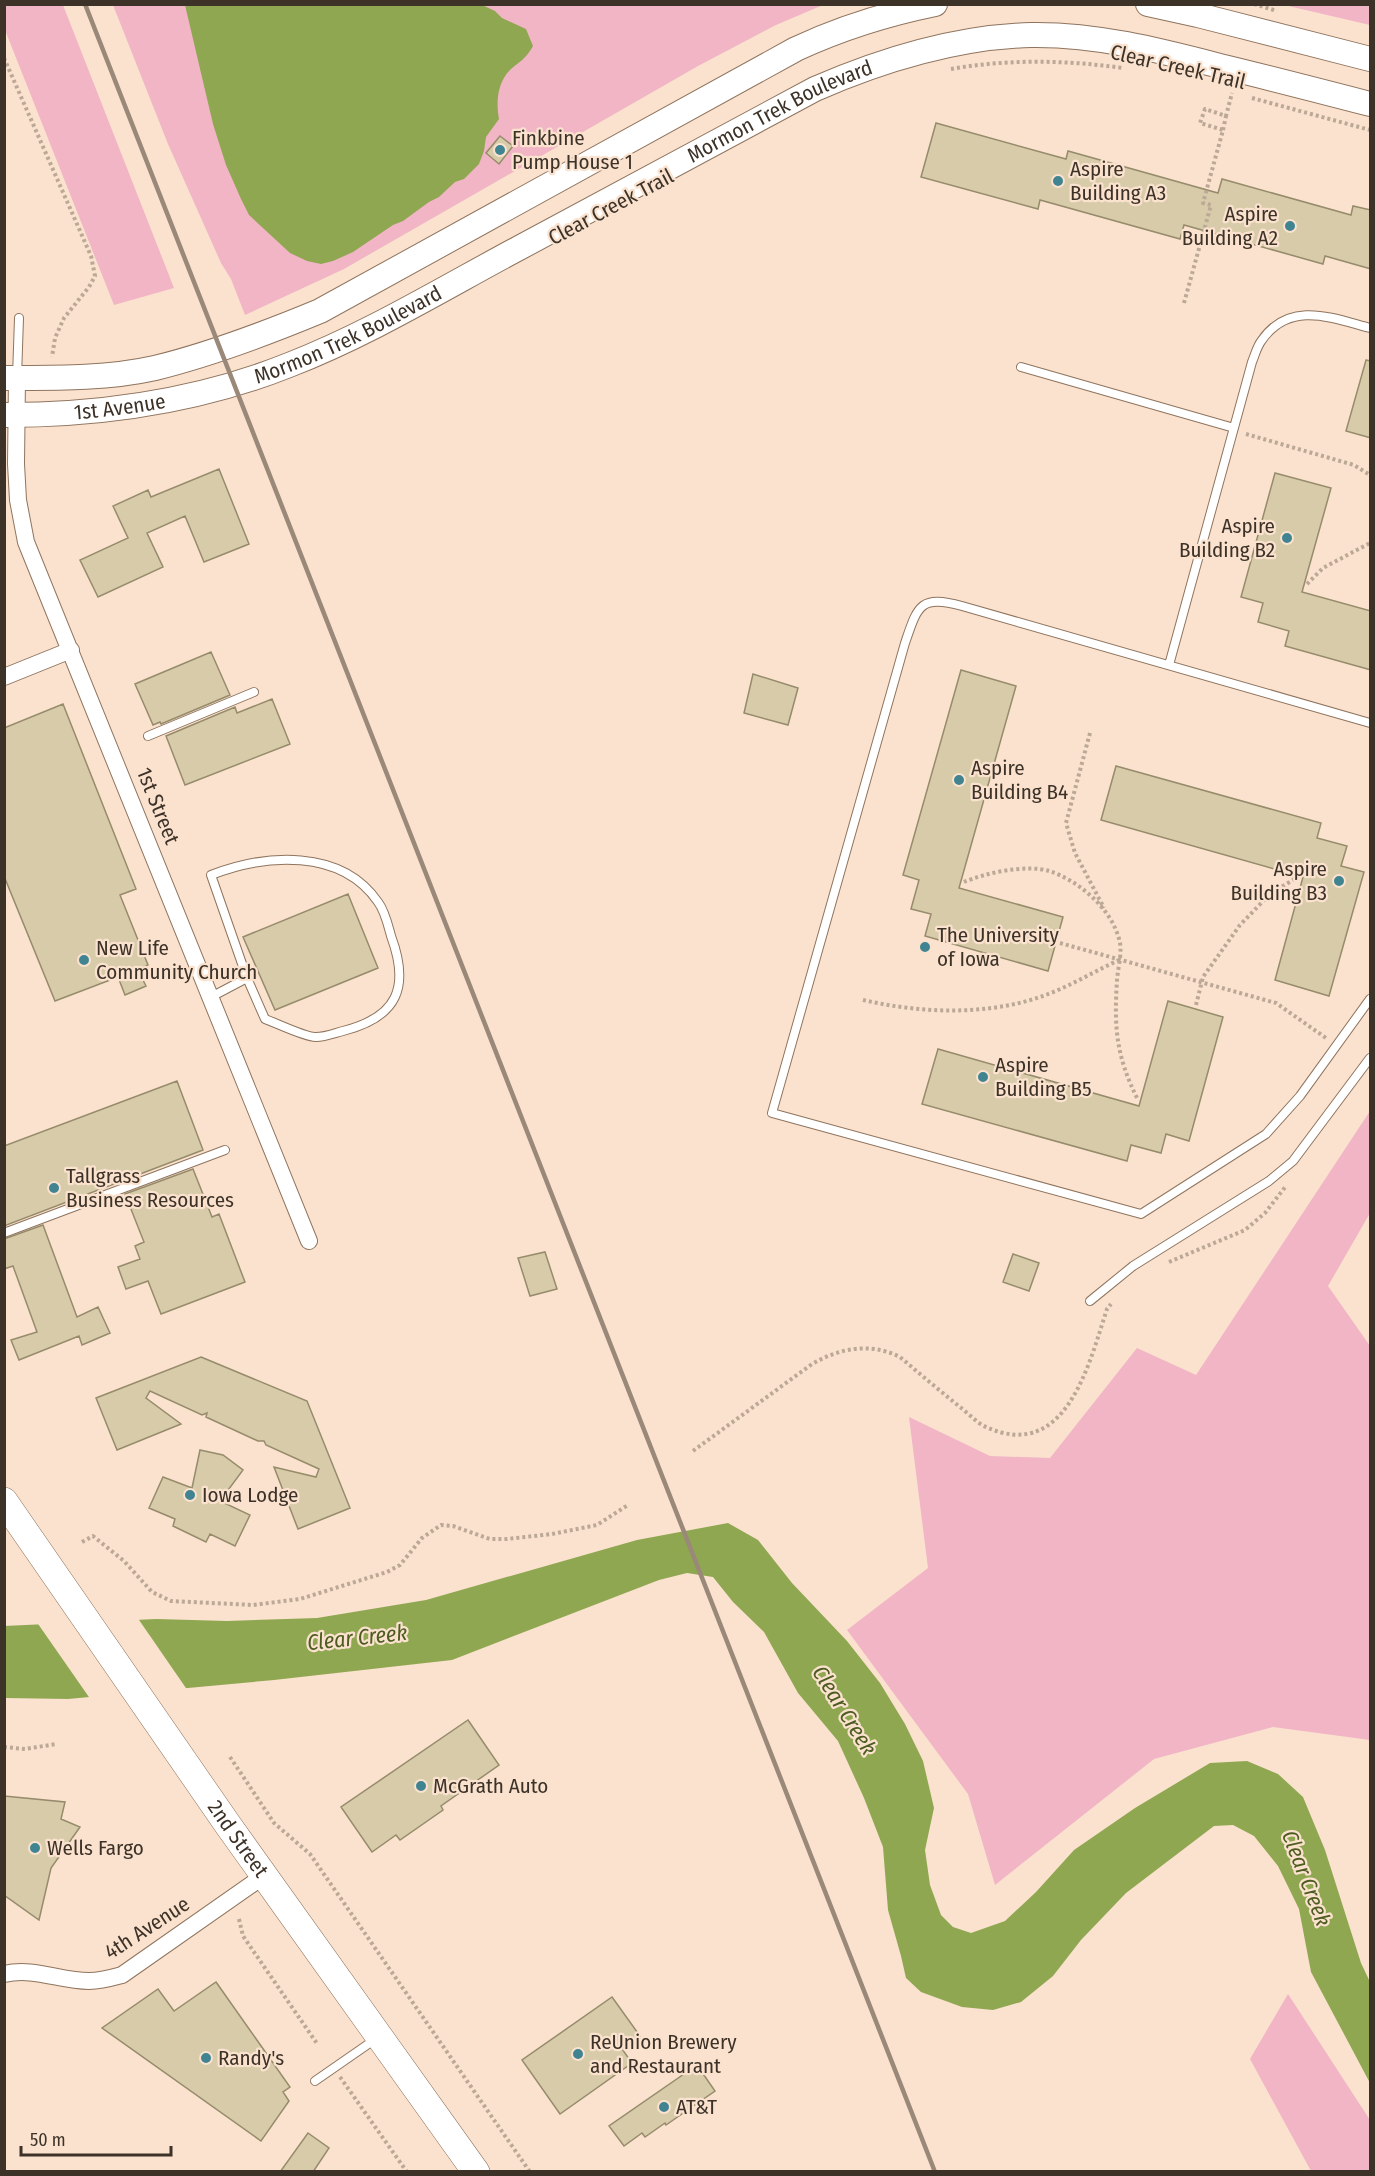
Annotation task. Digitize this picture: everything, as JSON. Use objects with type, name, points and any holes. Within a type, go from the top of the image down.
[{"type":"main road","name":"Mormon Trek Boulevard","points":[[228,346],[268,333],[320,310],[796,49],[834,32],[897,12],[935,4]]},
{"type":"main road","points":[[1148,4],[1371,59]]},
{"type":"main road","name":"Mormon Trek Boulevard","points":[[232,385],[290,365],[377,324],[815,89],[857,71],[935,48],[977,40],[1031,35],[1074,36],[1124,42],[1371,104]]},
{"type":"main road","name":"1st Avenue","points":[[11,378],[92,377],[154,368],[228,346]]},
{"type":"main road","name":"1st Avenue","points":[[10,415],[93,412],[161,402],[232,385]]},
{"type":"main road","name":"2nd Street","points":[[4,1501],[476,2172]]},
{"type":"street","name":"1st Street","points":[[11,378],[10,415],[18,500],[26,542],[309,1241]]},
{"type":"street","points":[[4,677],[71,650]]},
{"type":"street","name":"4th Avenue","points":[[4,1974],[15,1971],[39,1972],[87,1981],[122,1975],[265,1875]]},
{"type":"lane","points":[[1169,665],[1261,340],[1275,326],[1291,317],[1309,313],[1371,328]]},
{"type":"lane","points":[[11,378],[19,318]]},
{"type":"lane","points":[[1022,367],[1234,429]]},
{"type":"lane","points":[[1371,723],[940,601],[925,603],[917,611],[905,643],[772,1113],[1141,1214],[1266,1134],[1300,1096],[1371,999]]},
{"type":"lane","points":[[148,736],[254,692]]},
{"type":"lane","points":[[283,858],[321,863],[358,880],[380,903],[399,957],[399,990],[383,1015],[352,1029],[315,1038],[265,1019],[246,978],[211,875],[227,869],[283,858]]},
{"type":"lane","points":[[211,997],[246,978]]},
{"type":"lane","points":[[1090,1301],[1133,1266],[1269,1182],[1293,1161],[1371,1058]]},
{"type":"lane","points":[[4,1233],[225,1150]]},
{"type":"lane","points":[[315,2081],[380,2036]]},
{"type":"path","points":[[4,58],[92,256],[95,276],[64,318],[55,338],[53,354],[45,378]]},
{"type":"path","name":"Clear Creek Trail","points":[[946,70],[978,64],[1040,61],[1128,68]]},
{"type":"path","name":"Clear Creek Trail","points":[[1222,90],[1232,93],[1226,116]]},
{"type":"path","name":"Clear Creek Trail","points":[[1244,96],[1371,130]]},
{"type":"path","points":[[1184,303],[1211,206],[1203,203],[1223,130],[1226,116],[1205,109],[1200,123],[1223,130]]},
{"type":"path","points":[[1234,429],[1354,465],[1371,474]]},
{"type":"path","points":[[1307,584],[1323,568],[1371,543]]},
{"type":"path","points":[[1090,733],[1066,824],[1075,853],[1120,940],[1115,1018],[1118,1045],[1125,1075],[1138,1100]]},
{"type":"path","points":[[964,882],[981,875],[1016,869],[1048,871],[1091,896],[1107,914]]},
{"type":"path","points":[[1196,1005],[1202,982],[1212,963],[1240,925],[1270,894],[1296,878]]},
{"type":"path","points":[[1060,943],[1276,1003],[1337,1044]]},
{"type":"path","points":[[863,1000],[893,1007],[921,1010],[965,1010],[1012,1004],[1041,997],[1119,960]]},
{"type":"path","points":[[1162,1265],[1245,1230],[1265,1213],[1293,1177]]},
{"type":"path","points":[[693,1451],[812,1364],[831,1353],[860,1347],[886,1350],[900,1357],[984,1427],[1006,1433],[1027,1434],[1049,1425],[1069,1406],[1083,1380],[1107,1309],[1112,1302]]},
{"type":"path","points":[[82,1542],[93,1536],[124,1561],[152,1592],[171,1601],[253,1605],[300,1599],[387,1572],[400,1565],[422,1538],[441,1525],[453,1526],[490,1539],[541,1536],[597,1525],[628,1505]]},
{"type":"path","points":[[4,1747],[25,1749],[56,1744]]},
{"type":"path","points":[[230,1756],[274,1823],[310,1854],[530,2172]]},
{"type":"path","points":[[239,1919],[243,1936],[318,2045]]},
{"type":"path","points":[[340,2076],[407,2172]]},
{"type":"shaded area","points":[[5,4],[63,5],[174,288],[114,305],[5,30]]},
{"type":"shaded area","points":[[113,5],[823,5],[776,25],[698,66],[344,269],[245,315],[231,279],[221,263],[168,144]]},
{"type":"shaded area","points":[[1284,5],[1370,5],[1370,25]]},
{"type":"shaded area","points":[[1370,1111],[1370,1213],[1328,1286],[1370,1346],[1370,1740],[1273,1727],[1154,1759],[995,1885],[968,1794],[847,1630],[928,1568],[909,1417],[990,1456],[1050,1458],[1137,1348],[1196,1375]]},
{"type":"shaded area","points":[[1288,1994],[1370,2120],[1370,2171],[1311,2171],[1250,2059]]},
{"type":"water","points":[[185,5],[482,5],[495,11],[502,18],[526,29],[533,46],[525,58],[510,70],[502,81],[498,100],[499,119],[486,137],[479,164],[464,179],[455,182],[439,197],[403,221],[393,225],[353,252],[321,264],[307,261],[290,253],[249,215],[226,165],[213,124]]},
{"type":"water","name":"Clear Creek","points":[[728,1523],[758,1540],[792,1583],[847,1641],[880,1683],[905,1724],[923,1761],[934,1808],[925,1850],[930,1885],[941,1915],[953,1927],[971,1933],[1005,1921],[1036,1892],[1074,1850],[1135,1808],[1210,1763],[1247,1761],[1278,1774],[1303,1797],[1325,1850],[1361,1963],[1370,1982],[1370,2083],[1311,1972],[1299,1909],[1278,1866],[1254,1836],[1233,1825],[1214,1826],[1126,1893],[1081,1940],[1053,1976],[1021,2002],[993,2010],[962,2007],[921,1992],[906,1978],[888,1910],[883,1847],[838,1741],[798,1693],[764,1632],[733,1602],[713,1577],[687,1573],[659,1580],[452,1660],[274,1680],[68,1699],[5,1698],[4,1626],[156,1619],[227,1621],[317,1618],[426,1600],[637,1540]]},
{"type":"pier","points":[[137,1617],[188,1691],[91,1700],[36,1621]]},
{"type":"building","points":[[936,123],[1066,159],[1068,151],[1218,193],[1222,179],[1351,215],[1353,206],[1371,210],[1371,269],[1325,256],[1323,264],[1184,225],[1180,239],[1040,200],[1038,209],[921,177]]},
{"type":"building","name":"Finkbine Pump House 1","points":[[500,136],[513,146],[499,164],[486,153]]},
{"type":"building","points":[[1366,360],[1371,361],[1371,438],[1346,431]]},
{"type":"building","points":[[219,469],[249,544],[204,562],[185,516],[147,533],[163,567],[98,597],[80,560],[128,538],[113,506],[148,490],[151,497]]},
{"type":"building","name":"Aspire Building B2","points":[[1275,473],[1331,488],[1302,592],[1371,611],[1371,670],[1285,646],[1289,631],[1258,622],[1263,603],[1241,597]]},
{"type":"building","points":[[211,652],[230,695],[161,724],[160,722],[153,725],[135,684]]},
{"type":"building","name":"Aspire Building B4","points":[[961,670],[1016,686],[959,888],[1063,917],[1048,971],[925,936],[931,914],[911,909],[919,880],[903,875]]},
{"type":"building","points":[[753,674],[798,688],[788,725],[744,713]]},
{"type":"building","points":[[272,699],[290,744],[185,785],[166,736],[235,707],[237,713]]},
{"type":"building","points":[[63,704],[136,889],[120,895],[148,965],[138,970],[146,986],[125,995],[118,977],[55,1001],[4,876],[4,728]]},
{"type":"building","name":"Aspire Building B3","points":[[1116,766],[1321,823],[1317,838],[1347,846],[1341,866],[1364,872],[1329,996],[1275,980],[1303,877],[1101,820]]},
{"type":"building","points":[[348,894],[378,968],[275,1010],[243,937]]},
{"type":"building","name":"Aspire Building B5","points":[[1168,1001],[1223,1017],[1189,1141],[1166,1134],[1161,1153],[1131,1145],[1127,1161],[922,1104],[938,1049],[1139,1106]]},
{"type":"building","name":"Tallgrass Business Resources","points":[[177,1081],[203,1150],[4,1226],[4,1146]]},
{"type":"building","points":[[193,1169],[212,1217],[219,1214],[245,1282],[161,1314],[148,1281],[126,1289],[118,1267],[140,1259],[135,1246],[144,1242],[125,1194]]},
{"type":"building","points":[[43,1225],[77,1317],[98,1307],[110,1333],[82,1345],[79,1336],[19,1360],[11,1340],[37,1332],[13,1266],[4,1269],[4,1239]]},
{"type":"building","points":[[545,1252],[557,1289],[530,1296],[518,1258]]},
{"type":"building","points":[[1013,1254],[1039,1263],[1029,1291],[1003,1282]]},
{"type":"building","points":[[201,1357],[307,1401],[350,1508],[298,1529],[274,1467],[316,1477],[319,1469],[266,1445],[264,1441],[258,1441],[206,1417],[207,1413],[202,1415],[150,1391],[146,1398],[181,1424],[117,1450],[96,1398]]},
{"type":"building","name":"Iowa Lodge","points":[[200,1450],[223,1455],[243,1470],[220,1501],[250,1515],[235,1546],[210,1534],[206,1542],[173,1526],[175,1519],[149,1508],[163,1477],[192,1488]]},
{"type":"building","name":"McGrath Auto","points":[[468,1720],[499,1765],[441,1806],[443,1810],[400,1840],[396,1835],[372,1852],[341,1807]]},
{"type":"building","name":"Wells Fargo","points":[[4,1796],[65,1802],[61,1819],[80,1827],[51,1868],[39,1920],[4,1895]]},
{"type":"building","name":"Randy's","points":[[216,1982],[290,2087],[283,2092],[289,2101],[261,2141],[102,2028],[158,1989],[174,2011]]},
{"type":"building","name":"ReUnion Brewery and Restaurant","points":[[612,1997],[640,2036],[622,2049],[632,2063],[560,2114],[522,2060]]},
{"type":"building","name":"AT&T","points":[[697,2065],[715,2091],[666,2125],[665,2123],[645,2137],[642,2133],[624,2146],[609,2126]]},
{"type":"building","points":[[308,2133],[329,2148],[313,2172],[280,2172]]},
{"type":"railway","points":[[85,4],[935,2172]]},
{"type":"place","name":"Finkbine Pump House 1","points":[[500,150]]},
{"type":"place","name":"Aspire Building A3","points":[[1058,181]]},
{"type":"place","name":"Aspire Building A2","points":[[1290,226]]},
{"type":"place","name":"Aspire Building B2","points":[[1287,538]]},
{"type":"place","name":"Aspire Building B4","points":[[959,780]]},
{"type":"place","name":"Aspire Building B3","points":[[1339,881]]},
{"type":"place","name":"The University of Iowa","points":[[925,947]]},
{"type":"place","name":"New Life Community Church","points":[[84,960]]},
{"type":"place","name":"Aspire Building B5","points":[[983,1077]]},
{"type":"place","name":"Tallgrass Business Resources","points":[[54,1188]]},
{"type":"place","name":"Iowa Lodge","points":[[190,1495]]},
{"type":"place","name":"McGrath Auto","points":[[421,1786]]},
{"type":"place","name":"Wells Fargo","points":[[35,1848]]},
{"type":"place","name":"ReUnion Brewery and Restaurant","points":[[578,2054]]},
{"type":"place","name":"Randy's","points":[[206,2058]]},
{"type":"place","name":"AT&T","points":[[664,2107]]}]
